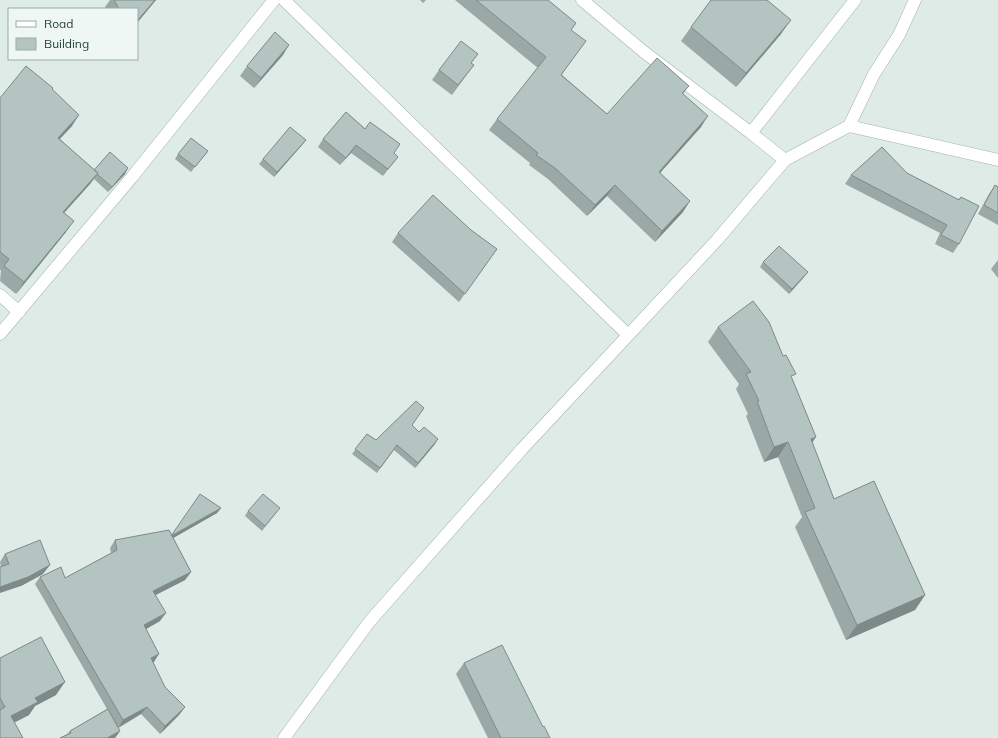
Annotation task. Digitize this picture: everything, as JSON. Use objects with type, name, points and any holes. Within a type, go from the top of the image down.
[{"type":"street","points":[[0,334],[132,178],[274,0]]},
{"type":"street","points":[[284,0],[628,335]]},
{"type":"street","points":[[582,0],[644,52],[785,160]]},
{"type":"street","points":[[751,133],[854,0]]},
{"type":"street","points":[[284,738],[370,621],[522,449],[717,240],[785,160],[849,126],[874,74],[899,35],[915,0]]},
{"type":"street","points":[[849,126],[998,160]]},
{"type":"street","points":[[0,295],[19,312]]},
{"type":"building","points":[[114,0],[155,0],[138,20],[138,8],[118,8]]},
{"type":"building","points":[[476,0],[548,0],[576,23],[571,30],[586,41],[561,75],[607,114],[657,58],[689,86],[682,93],[708,116],[659,172],[690,201],[662,231],[615,185],[595,205],[555,168],[536,155],[538,153],[497,119],[546,57]]},
{"type":"building","points":[[711,0],[767,0],[791,20],[746,73],[691,27]]},
{"type":"building","points":[[275,32],[289,45],[261,78],[247,66]]},
{"type":"building","points":[[461,41],[478,54],[471,63],[474,65],[458,85],[439,70]]},
{"type":"building","points":[[26,66],[53,88],[52,89],[79,115],[58,138],[98,173],[63,212],[74,221],[24,282],[4,266],[9,259],[0,252],[0,98]]},
{"type":"building","points":[[346,112],[365,129],[370,122],[400,144],[394,153],[398,157],[388,169],[356,145],[346,158],[323,139]]},
{"type":"building","points":[[290,127],[306,140],[277,172],[263,159]]},
{"type":"building","points":[[191,138],[208,151],[195,167],[178,154]]},
{"type":"building","points":[[882,147],[907,173],[959,200],[961,197],[979,206],[959,244],[941,235],[947,225],[851,175]]},
{"type":"building","points":[[110,152],[128,168],[112,187],[94,170]]},
{"type":"building","points":[[995,185],[998,187],[998,213],[984,205]]},
{"type":"building","points":[[433,195],[471,230],[497,249],[465,294],[398,233]]},
{"type":"building","points":[[779,246],[808,272],[792,289],[763,262]]},
{"type":"building","points":[[753,301],[769,322],[783,356],[786,355],[796,374],[791,376],[816,437],[811,439],[834,499],[874,481],[925,595],[857,625],[805,512],[815,508],[788,442],[774,447],[757,401],[759,401],[746,374],[751,372],[718,327]]},
{"type":"building","points":[[416,401],[424,408],[412,425],[419,432],[424,427],[438,439],[418,463],[397,445],[380,468],[355,449],[367,434],[376,440]]},
{"type":"building","points":[[200,494],[221,508],[171,536]]},
{"type":"building","points":[[263,494],[280,508],[265,526],[248,511]]},
{"type":"building","points":[[169,530],[191,572],[153,591],[166,613],[144,625],[159,654],[151,658],[165,687],[185,707],[165,726],[147,707],[123,720],[40,577],[61,567],[65,578],[117,550],[115,540]]},
{"type":"building","points":[[40,540],[50,565],[28,577],[0,587],[0,567],[9,564],[5,554]]},
{"type":"building","points":[[41,637],[65,682],[35,698],[38,702],[11,716],[23,738],[0,738],[0,710],[5,707],[0,698],[0,658]]},
{"type":"building","points":[[502,645],[550,738],[501,738],[464,663]]},
{"type":"building","points":[[108,709],[120,731],[107,738],[60,738],[71,733],[70,731]]}]
